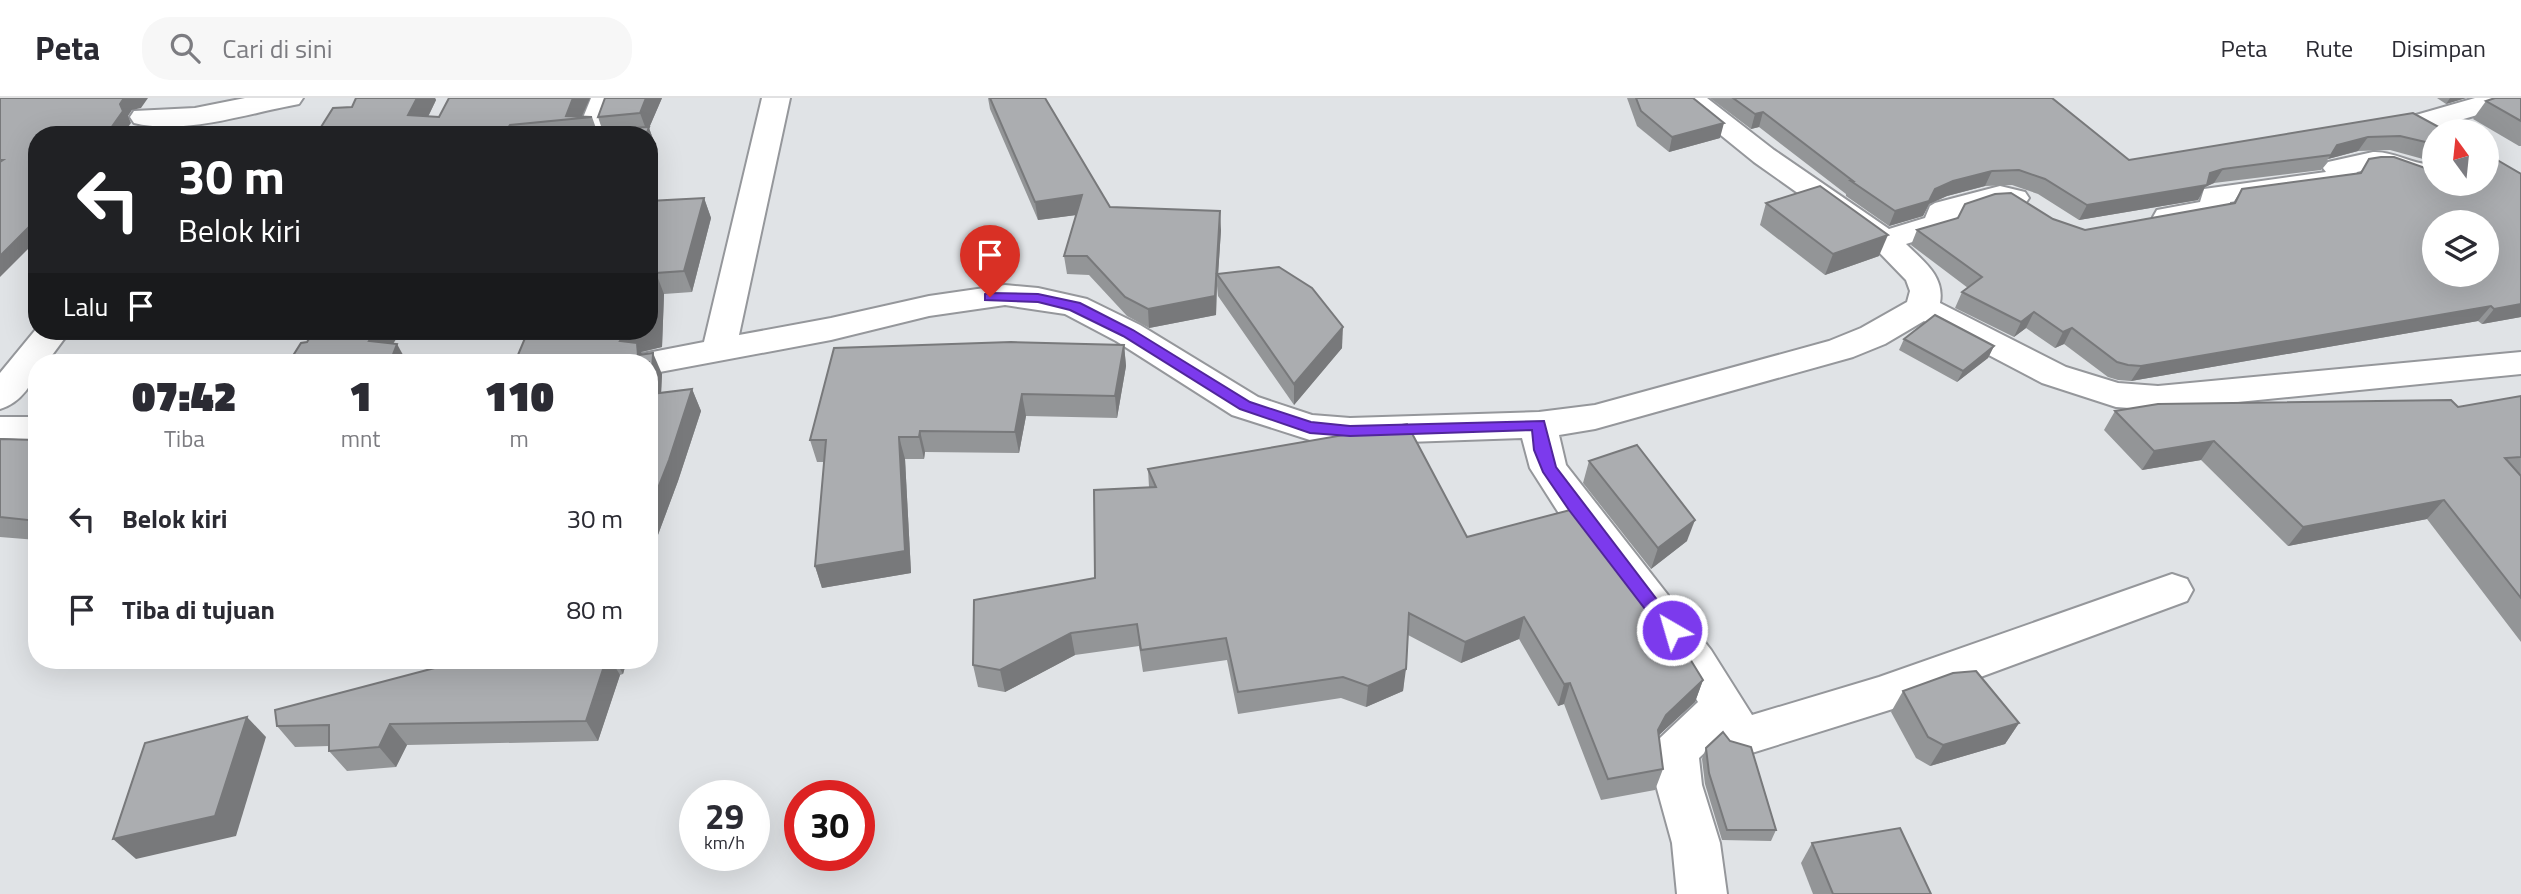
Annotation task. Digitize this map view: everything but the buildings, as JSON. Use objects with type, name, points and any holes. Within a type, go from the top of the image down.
[{"type":"street","points":[[144,117],[195,116],[289,98]]},
{"type":"street","points":[[593,126],[604,98]]},
{"type":"street","points":[[719,350],[776,98]]},
{"type":"street","points":[[658,361],[831,329],[929,306],[1005,295],[1038,298],[1075,306],[1128,333],[1245,406],[1310,427],[1350,431],[1539,425],[1595,417],[1641,406],[1841,349],[1873,336],[1923,307],[1926,291],[1922,277],[1885,240],[1764,156],[1689,98]]},
{"type":"street","points":[[2433,119],[2505,98]]},
{"type":"street","points":[[2146,221],[2215,208],[2215,195],[2227,192],[2340,178],[2343,174],[2338,168],[2346,166],[2383,160],[2394,162],[2412,173],[2422,173]]},
{"type":"street","points":[[1885,240],[1940,223],[1941,213],[1946,210],[2000,195],[2010,195],[2040,215]]},
{"type":"street","points":[[1923,307],[2054,375],[2116,395],[2158,398],[2521,363]]},
{"type":"street","points":[[35,354],[46,340]]},
{"type":"street","points":[[0,397],[28,362]]},
{"type":"street","points":[[1539,425],[1542,450],[1549,468],[1574,505],[1696,662],[1733,721]]},
{"type":"street","points":[[0,430],[28,430]]},
{"type":"street","points":[[1702,894],[1696,843],[1679,785],[1676,752],[1733,721],[1882,694],[2172,590]]},
{"type":"route","points":[[990,297],[1005,295],[1038,298],[1075,306],[1128,333],[1245,406],[1310,427],[1350,431],[1539,425],[1542,450],[1549,468],[1574,505],[1672,630]]}]
